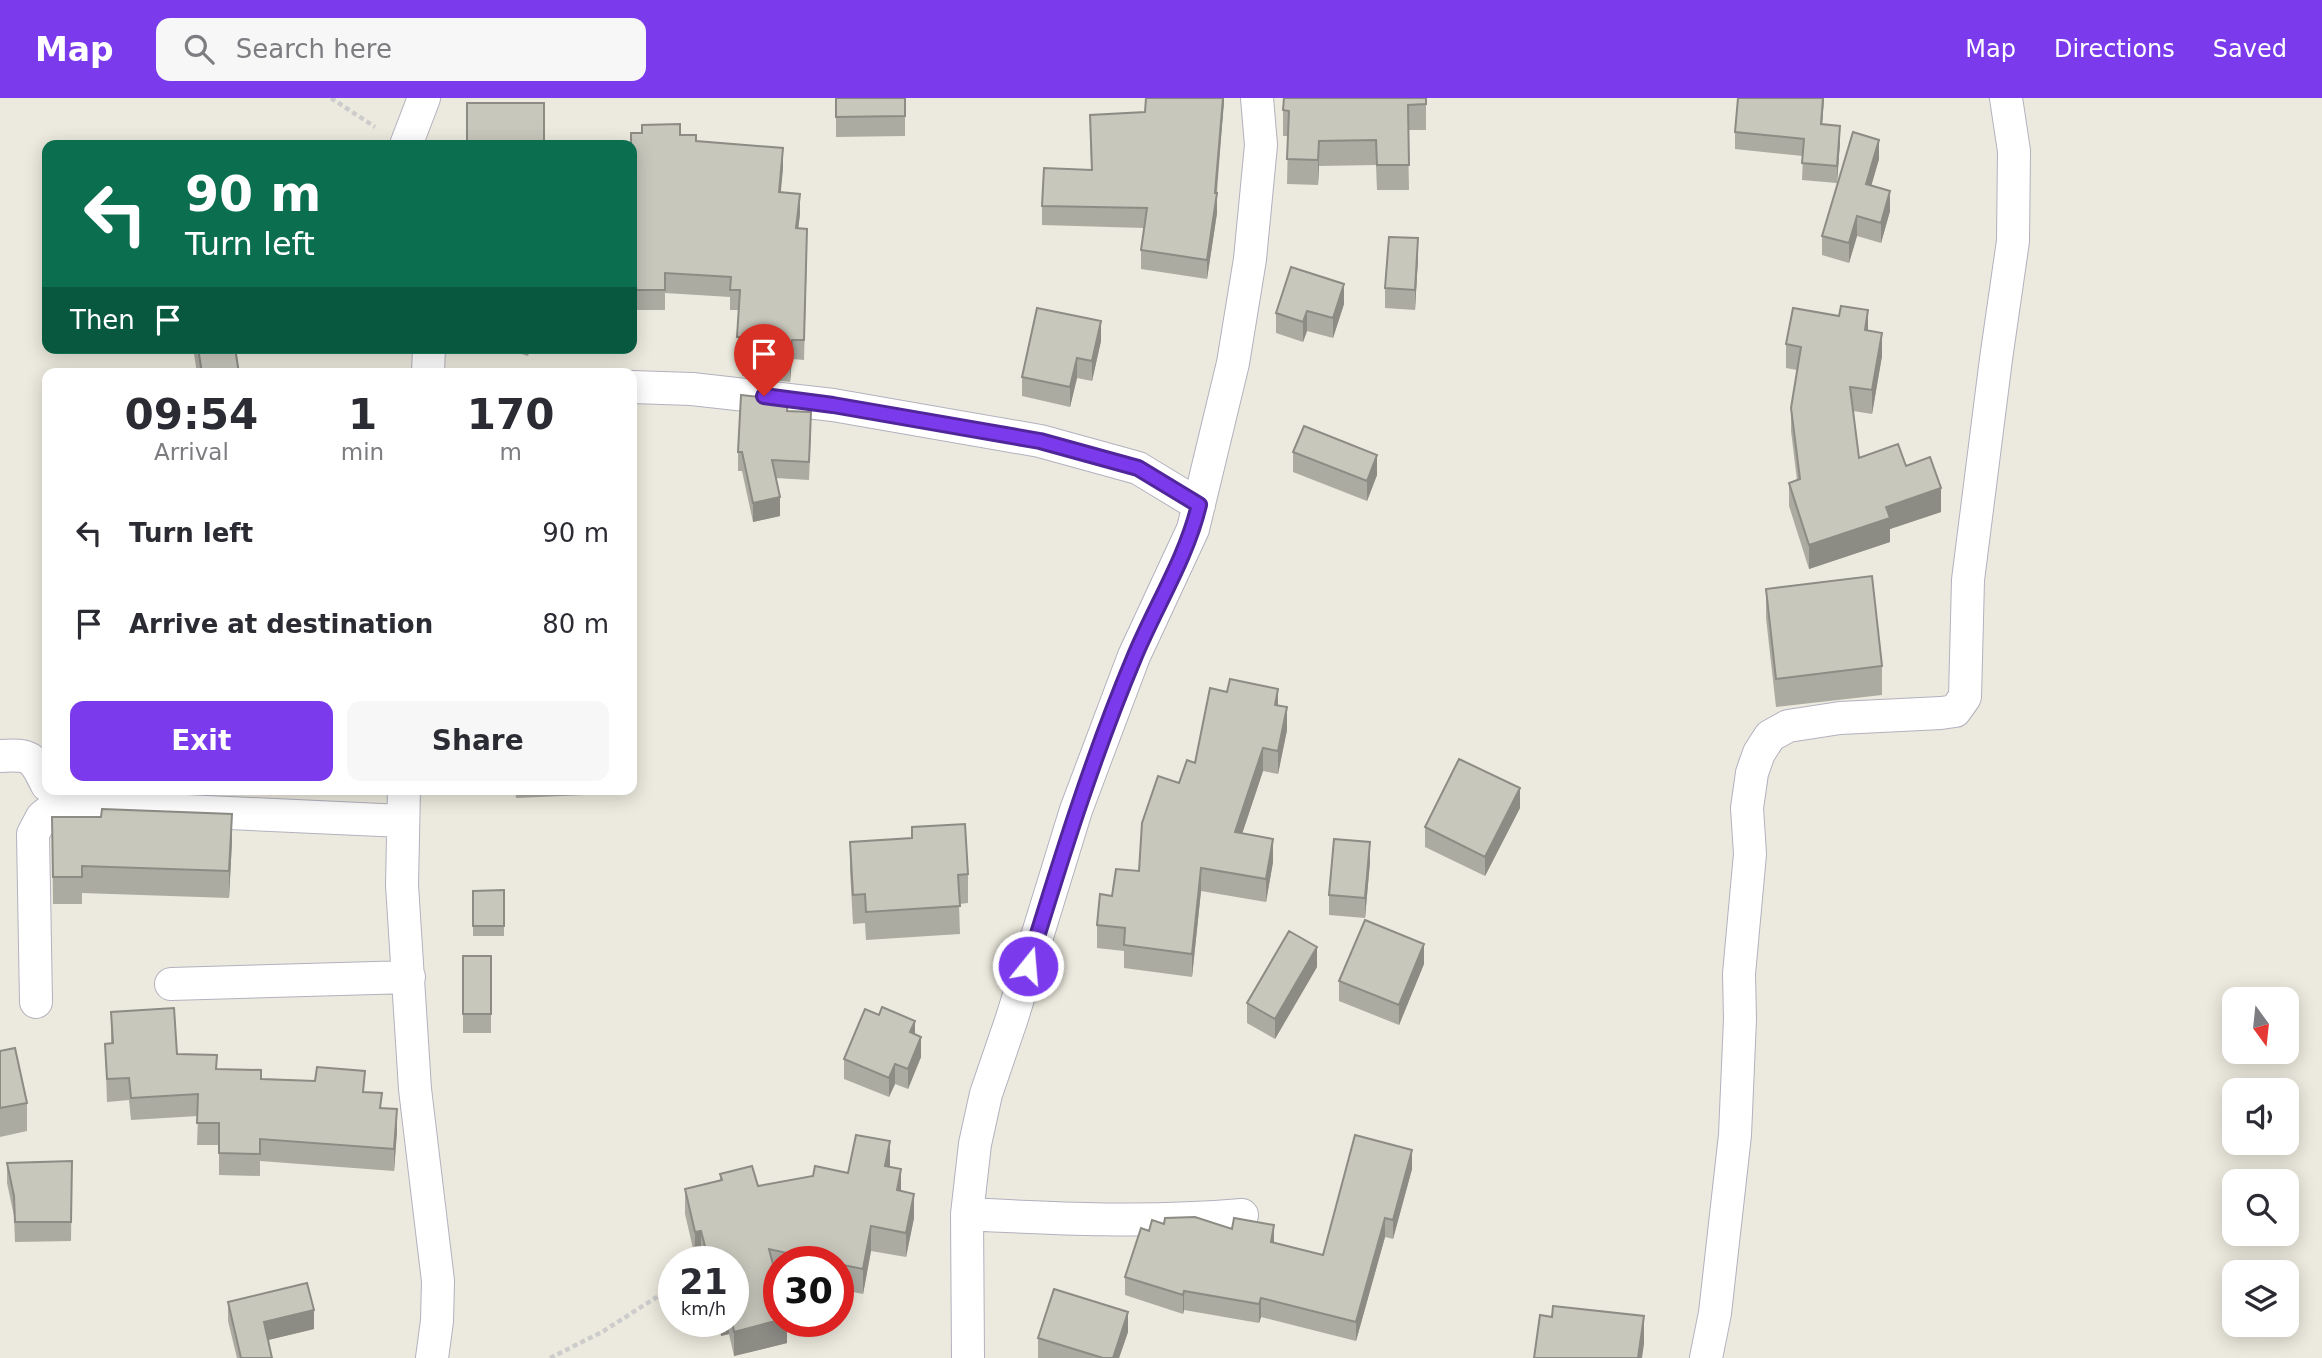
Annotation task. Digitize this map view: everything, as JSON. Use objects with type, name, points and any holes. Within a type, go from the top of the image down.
[{"type":"street","points":[[393,138],[424,98]]},
{"type":"street","points":[[968,1358],[967,1214],[975,1144],[986,1094],[1076,810],[1134,656],[1193,529],[1233,363],[1250,259],[1261,145],[1257,98]]},
{"type":"street","points":[[1706,1358],[1715,1313],[1735,1135],[1740,1019],[1739,974],[1750,854],[1747,808],[1755,763],[1770,736],[1788,726],[1840,718],[1955,711],[1965,697],[1968,580],[1990,397],[2013,241],[2014,151],[2006,98]]},
{"type":"street","points":[[637,387],[692,389],[833,405],[1040,441],[1138,468],[1199,505]]},
{"type":"street","points":[[0,756],[23,754],[37,763],[42,774]]},
{"type":"street","points":[[36,1002],[33,834],[50,795]]},
{"type":"street","points":[[76,795],[402,821]]},
{"type":"street","points":[[404,795],[402,885],[415,1089],[438,1281],[437,1321],[432,1358]]},
{"type":"street","points":[[171,984],[409,977]]},
{"type":"street","points":[[967,1214],[1099,1221],[1242,1215]]},
{"type":"path","points":[[331,98],[393,138]]},
{"type":"path","points":[[550,1358],[602,1332],[658,1296]]},
{"type":"building","points":[[836,98],[905,98],[905,116],[836,117]]},
{"type":"building","points":[[1146,98],[1223,98],[1217,193],[1207,260],[1141,250],[1147,208],[1042,206],[1044,168],[1092,170],[1090,115],[1145,112]]},
{"type":"building","points":[[1284,98],[1426,98],[1426,104],[1408,105],[1409,165],[1377,165],[1376,140],[1319,141],[1318,160],[1287,159],[1289,111],[1283,110]]},
{"type":"building","points":[[1738,98],[1823,98],[1821,124],[1840,126],[1837,166],[1802,163],[1804,139],[1735,132]]},
{"type":"building","points":[[467,103],[544,103],[544,140],[467,140]]},
{"type":"building","points":[[680,124],[680,135],[696,135],[696,141],[783,148],[779,192],[800,194],[796,228],[807,229],[804,340],[792,340],[790,362],[742,356],[743,337],[737,337],[740,290],[730,290],[731,277],[665,273],[665,290],[637,290],[637,140],[631,140],[631,133],[642,133],[642,125]]},
{"type":"building","points":[[1853,132],[1879,140],[1866,184],[1890,191],[1881,223],[1857,216],[1849,243],[1822,236]]},
{"type":"building","points":[[1389,237],[1418,238],[1415,290],[1385,288]]},
{"type":"building","points":[[1291,267],[1344,284],[1333,318],[1307,311],[1303,322],[1276,313]]},
{"type":"building","points":[[1841,306],[1868,310],[1865,330],[1882,333],[1872,390],[1850,387],[1859,458],[1898,444],[1906,466],[1930,457],[1941,488],[1886,507],[1890,518],[1809,545],[1789,483],[1800,479],[1791,408],[1801,347],[1786,344],[1793,308],[1839,316]]},
{"type":"building","points":[[1037,308],[1101,321],[1092,361],[1077,358],[1070,387],[1022,377]]},
{"type":"building","points":[[199,354],[236,354],[238,368],[201,368]]},
{"type":"building","points":[[741,395],[788,400],[787,411],[811,412],[809,462],[772,460],[780,497],[753,503],[742,452],[738,452]]},
{"type":"building","points":[[1304,426],[1377,455],[1367,481],[1293,452]]},
{"type":"building","points":[[1872,576],[1882,666],[1776,679],[1766,589]]},
{"type":"building","points":[[1230,679],[1278,689],[1275,705],[1287,707],[1278,751],[1263,748],[1235,832],[1273,839],[1266,879],[1201,868],[1192,954],[1124,945],[1125,928],[1097,925],[1100,894],[1112,896],[1116,869],[1139,871],[1142,823],[1158,776],[1179,783],[1187,760],[1195,763],[1210,688],[1227,692]]},
{"type":"building","points":[[1459,759],[1520,788],[1485,857],[1425,827]]},
{"type":"building","points":[[102,809],[232,814],[229,871],[82,866],[82,877],[53,877],[52,817],[101,817]]},
{"type":"building","points":[[965,824],[968,874],[958,875],[960,906],[866,912],[865,894],[853,895],[850,842],[912,838],[912,827]]},
{"type":"building","points":[[1334,839],[1370,842],[1365,898],[1329,895]]},
{"type":"building","points":[[504,890],[504,926],[473,926],[473,891]]},
{"type":"building","points":[[1365,920],[1424,944],[1399,1005],[1339,981]]},
{"type":"building","points":[[1289,931],[1317,947],[1275,1019],[1247,1003]]},
{"type":"building","points":[[463,956],[491,956],[491,1014],[463,1014]]},
{"type":"building","points":[[882,1007],[915,1021],[910,1032],[921,1037],[908,1069],[895,1064],[889,1078],[844,1059],[865,1009],[879,1015]]},
{"type":"building","points":[[174,1008],[177,1054],[217,1055],[216,1069],[261,1070],[261,1079],[315,1081],[317,1067],[365,1071],[363,1092],[382,1093],[380,1108],[397,1109],[394,1149],[260,1139],[260,1154],[219,1153],[219,1123],[197,1123],[198,1094],[131,1098],[129,1078],[107,1079],[105,1044],[113,1043],[111,1012]]},
{"type":"building","points":[[15,1048],[27,1103],[0,1108],[0,1051]]},
{"type":"building","points":[[856,1135],[890,1141],[885,1166],[901,1169],[897,1190],[914,1194],[906,1233],[871,1226],[863,1269],[854,1267],[854,1246],[763,1246],[763,1324],[749,1328],[749,1246],[705,1246],[701,1231],[695,1232],[685,1189],[722,1180],[720,1174],[752,1166],[758,1186],[813,1176],[815,1166],[848,1173]]},
{"type":"building","points":[[1355,1135],[1412,1150],[1393,1220],[1385,1218],[1356,1322],[1261,1298],[1259,1304],[1184,1291],[1183,1295],[1125,1277],[1141,1228],[1149,1231],[1152,1220],[1164,1224],[1165,1218],[1195,1217],[1232,1229],[1234,1218],[1274,1225],[1271,1242],[1323,1255]]},
{"type":"building","points":[[72,1161],[71,1222],[15,1222],[14,1196],[7,1163]]},
{"type":"building","points":[[307,1283],[314,1310],[264,1322],[272,1358],[241,1358],[228,1302]]},
{"type":"building","points":[[1054,1289],[1128,1312],[1113,1358],[1103,1358],[1038,1338]]},
{"type":"building","points":[[1553,1306],[1644,1316],[1638,1358],[1534,1358],[1540,1315],[1552,1317]]},
{"type":"route","points":[[764,396],[833,405],[1040,441],[1138,468],[1199,505],[1193,529],[1134,656],[1076,810],[1028,966]]}]
